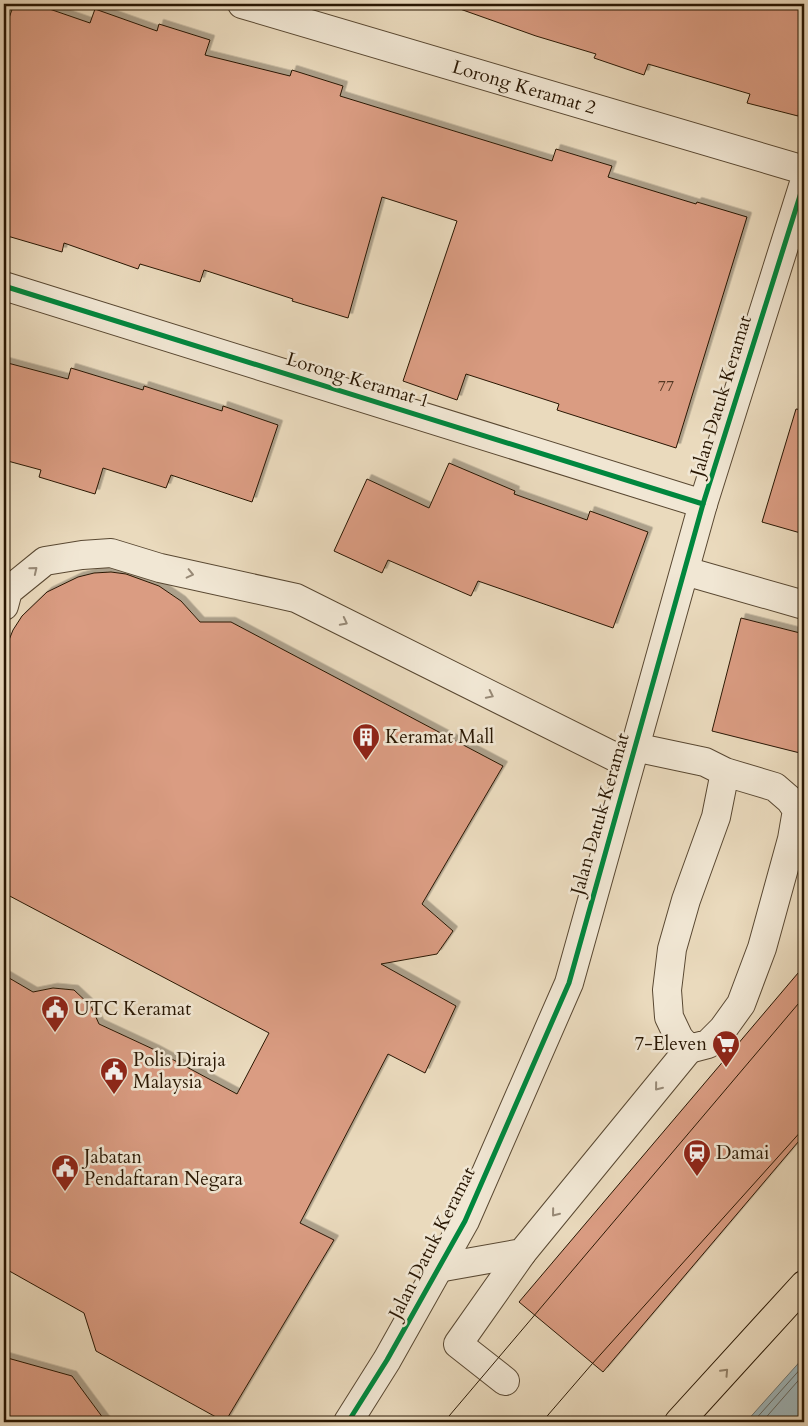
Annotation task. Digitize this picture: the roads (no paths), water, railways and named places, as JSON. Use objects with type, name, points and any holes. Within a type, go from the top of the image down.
[{"type":"highway","points":[[679,1422],[804,1285]]},
{"type":"street","name":"Lorong Keramat 2","points":[[242,4],[804,170]]},
{"type":"street","name":"Jalan Datuk Keramat","points":[[348,1422],[387,1360],[465,1221],[569,983],[703,504],[795,245],[804,183]]},
{"type":"street","name":"Lorong Keramat 1","points":[[4,286],[703,504]]},
{"type":"street","points":[[4,606],[8,591],[45,561],[82,555],[111,553],[160,568],[296,598],[632,756],[705,762],[725,772],[775,787],[790,800],[797,810],[792,840],[762,948],[741,1004],[723,1029],[708,1044],[689,1049],[522,1253],[458,1344],[506,1381]]},
{"type":"street","points":[[685,571],[804,605]]},
{"type":"street","points":[[689,1049],[679,1038],[669,1017],[667,990],[672,949],[686,900],[716,817],[725,772]]},
{"type":"street","points":[[438,1268],[522,1253]]},
{"type":"water","points":[[804,1357],[804,1422],[746,1422]]},
{"type":"tram line","points":[[444,1422],[804,997]]},
{"type":"tram line","points":[[542,1422],[804,1128]]},
{"type":"place","name":"Keramat Mall","points":[[366,761]]},
{"type":"place","name":"UTC Keramat","points":[[55,1033]]},
{"type":"place","name":"7-Eleven","points":[[726,1068]]},
{"type":"place","name":"Polis Diraja Malaysia","points":[[114,1095]]},
{"type":"place","name":"Damai","points":[[697,1177]]},
{"type":"place","name":"Jabatan Pendaftaran Negara","points":[[65,1192]]}]
